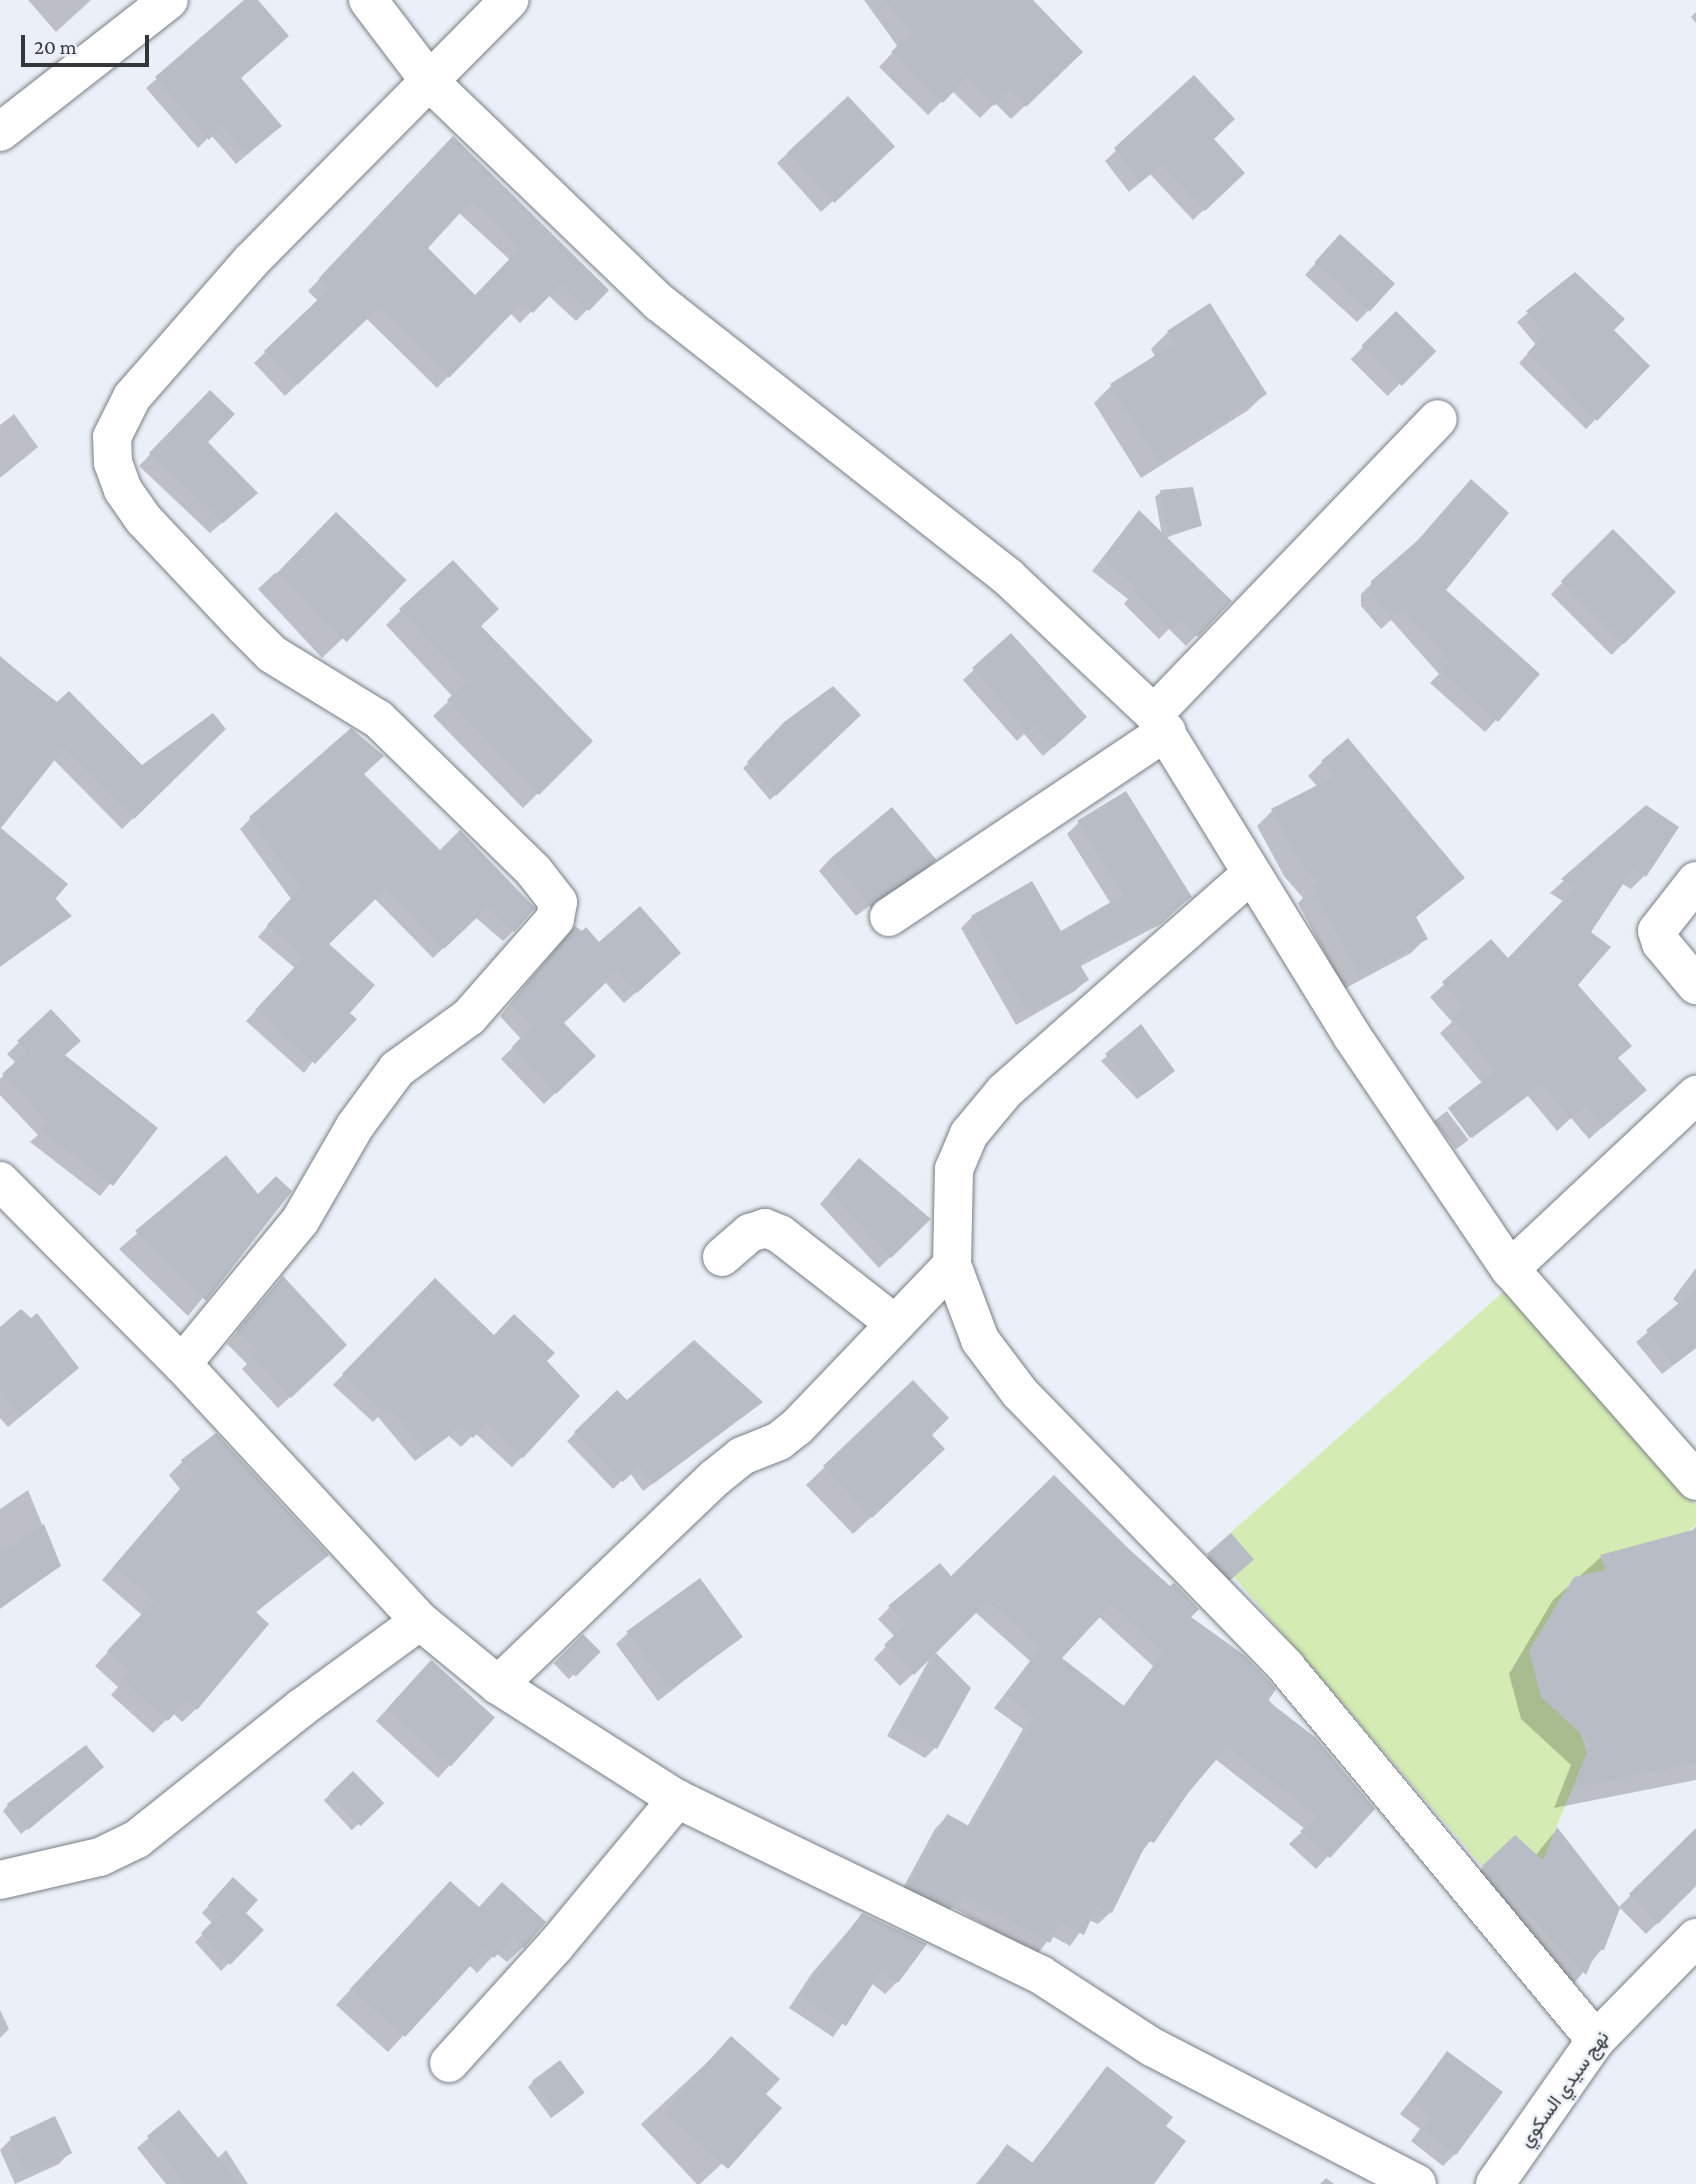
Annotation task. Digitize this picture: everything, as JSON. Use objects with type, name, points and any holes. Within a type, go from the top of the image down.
[{"type":"street","points":[[0,132],[169,0]]},
{"type":"street","points":[[368,0],[431,83],[660,303],[1008,577],[1160,723],[1352,1036],[1510,1269],[1696,1481]]},
{"type":"street","points":[[182,1364],[300,1221],[355,1126],[397,1069],[469,1017],[555,919],[558,902],[534,871],[378,719],[272,654],[245,627],[144,520],[123,490],[113,463],[112,437],[132,397],[252,260],[431,83],[509,0]]},
{"type":"street","points":[[889,917],[1160,723],[1438,419]]},
{"type":"street","points":[[1251,874],[1004,1092],[969,1134],[954,1169],[952,1265],[980,1340],[1020,1393],[1286,1667],[1596,2040]]},
{"type":"street","points":[[1696,880],[1657,931],[1661,943],[1696,985]]},
{"type":"street","points":[[1510,1269],[1696,1095]]},
{"type":"street","points":[[0,1181],[182,1364],[420,1621],[498,1685],[677,1799],[1030,1969],[1152,2047],[1418,2184]]},
{"type":"street","points":[[722,1257],[750,1233],[765,1228],[780,1234],[895,1324]]},
{"type":"street","points":[[498,1685],[716,1477],[742,1456],[779,1441],[797,1427],[952,1265]]},
{"type":"street","points":[[0,1880],[100,1857],[137,1839],[301,1707],[420,1621]]},
{"type":"street","points":[[449,2063],[556,1945],[677,1799]]},
{"type":"street","name":"نهج سيدي السكوي","points":[[1495,2184],[1596,2040],[1696,1938]]},
{"type":"green space","points":[[1510,1286],[1696,1505],[1696,1524],[1689,1531],[1600,1556],[1606,1570],[1574,1577],[1529,1651],[1581,1734],[1587,1753],[1543,1860],[1515,1835],[1482,1866],[1211,1550]]},
{"type":"building","points":[[244,0],[258,0],[289,36],[241,78],[282,126],[246,155],[222,126],[209,140],[155,77]]},
{"type":"building","points":[[885,0],[1033,0],[1083,52],[1026,107],[1010,91],[994,106],[966,78],[943,103],[891,52],[911,32]]},
{"type":"building","points":[[1194,75],[1235,119],[1214,139],[1245,173],[1205,211],[1162,165],[1140,183],[1114,148]]},
{"type":"building","points":[[848,96],[895,146],[834,203],[787,153]]},
{"type":"building","points":[[453,136],[609,290],[589,311],[560,285],[533,313],[522,303],[449,378],[379,308],[297,385],[264,351],[329,289],[319,278]],"holes":[[[471,201],[520,248],[475,295],[428,248]]]},
{"type":"building","points":[[1340,234],[1395,284],[1370,312],[1315,262]]},
{"type":"building","points":[[1575,272],[1625,319],[1614,330],[1650,366],[1597,421],[1527,353],[1545,334],[1526,311]]},
{"type":"building","points":[[1210,303],[1267,394],[1159,462],[1110,384],[1175,343],[1167,331]]},
{"type":"building","points":[[1396,311],[1436,351],[1402,386],[1361,346]]},
{"type":"building","points":[[210,390],[235,414],[208,442],[258,493],[223,523],[149,453]]},
{"type":"building","points":[[1471,479],[1509,513],[1446,590],[1540,674],[1498,722],[1440,671],[1449,661],[1403,610],[1393,619],[1371,594],[1371,581],[1418,540]]},
{"type":"building","points":[[1193,487],[1202,526],[1168,534],[1160,490]]},
{"type":"building","points":[[1139,510],[1232,601],[1198,637],[1181,620],[1171,630],[1134,592],[1137,588],[1101,560]]},
{"type":"building","points":[[336,512],[406,580],[347,642],[276,574]]},
{"type":"building","points":[[1613,529],[1676,592],[1624,644],[1561,581]]},
{"type":"building","points":[[453,560],[499,609],[481,626],[593,741],[539,795],[447,700],[467,681],[399,609]]},
{"type":"building","points":[[1011,633],[1087,717],[1054,747],[1035,726],[1028,732],[972,668]]},
{"type":"building","points":[[0,656],[56,703],[69,691],[142,765],[213,713],[226,729],[134,819],[64,748],[1,828],[68,884],[55,899],[72,916],[0,966]]},
{"type":"building","points":[[833,686],[861,715],[776,796],[747,762],[784,722]]},
{"type":"building","points":[[351,728],[384,756],[364,774],[440,850],[460,830],[535,908],[514,932],[487,908],[444,949],[386,889],[329,944],[375,985],[350,1013],[357,1019],[315,1064],[255,1010],[304,957],[267,925],[300,888],[249,817]]},
{"type":"building","points":[[1348,738],[1465,878],[1416,917],[1428,939],[1359,975],[1312,887],[1317,883],[1299,861],[1271,809],[1335,776],[1321,761]]},
{"type":"building","points":[[1126,791],[1192,897],[1145,930],[1143,927],[1079,963],[1089,980],[1028,1015],[971,916],[1032,881],[1061,931],[1123,895],[1077,821]]},
{"type":"building","points":[[1646,805],[1679,827],[1646,877],[1633,869],[1591,932],[1611,947],[1578,985],[1632,1046],[1618,1058],[1647,1090],[1603,1127],[1585,1106],[1571,1119],[1542,1084],[1470,1138],[1448,1108],[1496,1071],[1452,1019],[1464,1008],[1442,982],[1491,939],[1508,958],[1575,888],[1561,879]]},
{"type":"building","points":[[892,807],[936,860],[874,912],[830,859]]},
{"type":"building","points":[[640,906],[681,953],[637,993],[617,972],[564,1023],[596,1056],[556,1094],[512,1047],[532,1026],[510,1004],[575,926],[582,931],[586,927],[599,942]]},
{"type":"building","points":[[51,1009],[81,1041],[65,1055],[158,1128],[113,1186],[40,1130],[49,1124],[2,1074],[27,1051],[17,1041]]},
{"type":"building","points":[[1141,1024],[1175,1071],[1143,1095],[1105,1054]]},
{"type":"building","points":[[226,1155],[258,1194],[276,1176],[292,1191],[206,1301],[135,1231]]},
{"type":"building","points":[[859,1158],[931,1219],[891,1258],[830,1192]]},
{"type":"building","points":[[283,1276],[347,1345],[291,1398],[252,1356],[258,1351],[237,1331]]},
{"type":"building","points":[[435,1278],[494,1335],[514,1314],[555,1353],[547,1361],[580,1396],[523,1458],[486,1424],[473,1438],[461,1426],[426,1451],[389,1408],[384,1413],[342,1374]]},
{"type":"building","points":[[1696,1289],[1696,1348],[1673,1365],[1646,1330]]},
{"type":"building","points":[[21,1309],[31,1318],[37,1313],[79,1368],[20,1417],[0,1393],[0,1327]]},
{"type":"building","points":[[694,1340],[763,1402],[653,1484],[639,1466],[623,1482],[574,1432],[617,1390],[627,1400]]},
{"type":"building","points":[[913,1380],[949,1418],[932,1435],[945,1449],[872,1518],[823,1466]]},
{"type":"building","points":[[216,1433],[329,1555],[256,1612],[269,1624],[197,1710],[187,1700],[168,1721],[123,1680],[130,1672],[107,1651],[154,1601],[114,1566],[193,1474],[181,1460]]},
{"type":"building","points":[[1054,1475],[1170,1586],[1174,1583],[1199,1609],[1191,1617],[1244,1655],[1270,1682],[1276,1689],[1268,1701],[1316,1738],[1375,1809],[1330,1858],[1300,1831],[1318,1817],[1227,1747],[1188,1793],[1154,1843],[1148,1840],[1112,1913],[1097,1906],[1084,1935],[1060,1923],[1050,1943],[963,1895],[953,1908],[908,1886],[947,1814],[971,1827],[1034,1717],[1005,1695],[1041,1648],[988,1601],[914,1675],[884,1645],[906,1624],[888,1606],[940,1563],[951,1576]],"holes":[[[1111,1605],[1164,1653],[1124,1706],[1062,1658]]]},
{"type":"building","points":[[44,1524],[61,1566],[0,1608],[0,1554]]},
{"type":"building","points":[[1696,1529],[1696,1763],[1573,1788],[1591,1743],[1541,1697],[1529,1651],[1574,1577],[1606,1570],[1600,1555]]},
{"type":"building","points":[[1231,1533],[1254,1559],[1230,1580],[1207,1554]]},
{"type":"building","points":[[700,1578],[743,1637],[669,1691],[626,1631]]},
{"type":"building","points":[[583,1634],[601,1652],[576,1676],[558,1659]]},
{"type":"building","points":[[936,1653],[971,1688],[937,1749],[896,1725]]},
{"type":"building","points":[[431,1660],[495,1718],[451,1767],[387,1709]]},
{"type":"building","points":[[86,1745],[104,1767],[28,1830],[7,1804]]},
{"type":"building","points":[[353,1771],[384,1803],[361,1826],[329,1794]]},
{"type":"building","points":[[1557,1827],[1620,1908],[1604,1950],[1597,1949],[1586,1975],[1482,1866],[1515,1835],[1543,1860]]},
{"type":"building","points":[[1696,1828],[1696,1886],[1658,1924],[1629,1894]]},
{"type":"building","points":[[233,1877],[258,1900],[246,1913],[264,1930],[230,1965],[201,1933],[219,1915],[208,1905]]},
{"type":"building","points":[[450,1881],[479,1907],[502,1882],[546,1922],[524,1948],[513,1938],[494,1958],[485,1950],[405,2037],[350,1989]]},
{"type":"building","points":[[862,1913],[927,1944],[898,1983],[881,1971],[846,2026],[799,1996]]},
{"type":"building","points":[[731,2036],[780,2079],[766,2094],[782,2108],[728,2169],[663,2112]]},
{"type":"building","points":[[1447,2051],[1503,2092],[1456,2155],[1421,2129],[1431,2117],[1410,2102]]},
{"type":"building","points":[[560,2060],[585,2093],[557,2114],[532,2081]]},
{"type":"building","points":[[1107,2066],[1173,2117],[1166,2126],[1186,2141],[1154,2184],[979,2184],[1007,2144],[1033,2163]]},
{"type":"building","points":[[179,2110],[240,2184],[186,2184],[147,2136]]},
{"type":"building","points":[[55,2116],[72,2153],[27,2174],[10,2137]]}]
